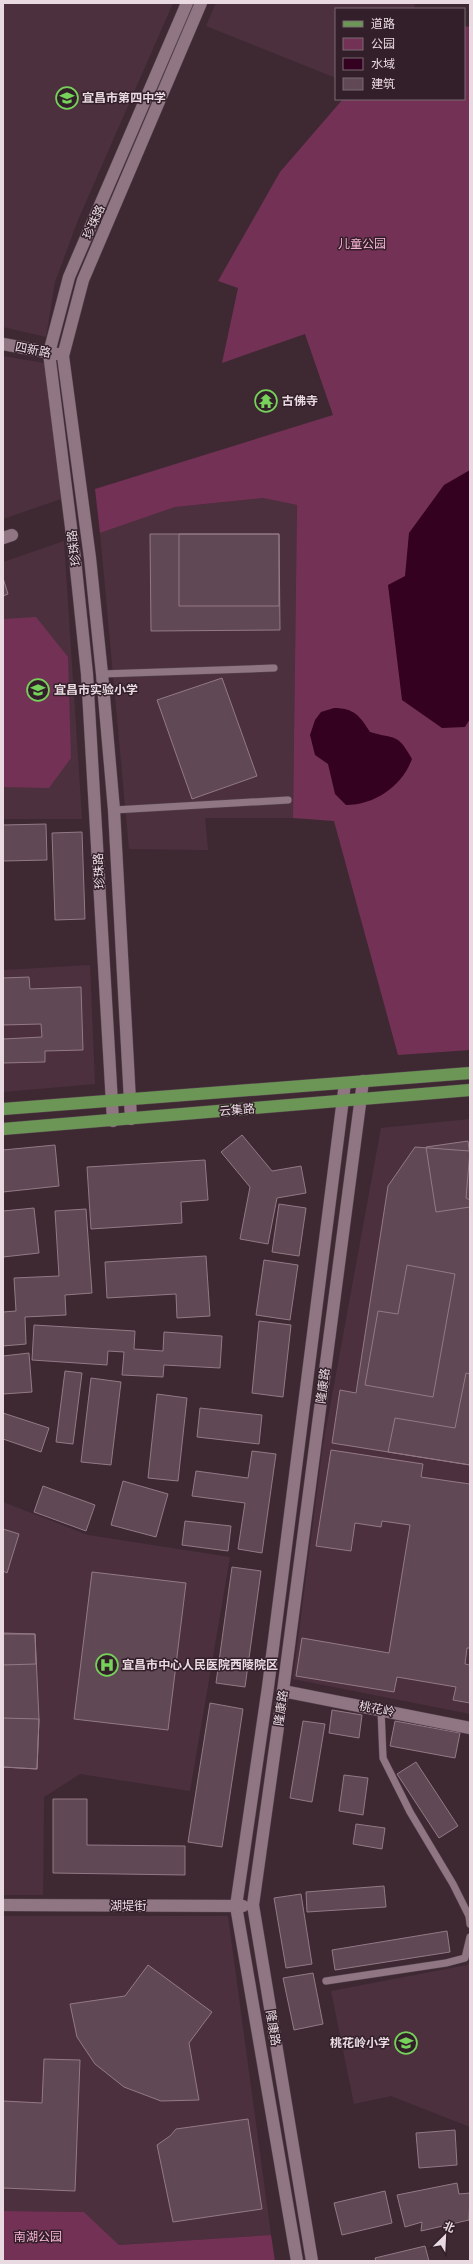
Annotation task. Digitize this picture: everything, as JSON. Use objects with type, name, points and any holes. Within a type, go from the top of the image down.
[{"type":"main road","name":"珍珠路","points":[[113,1121],[86,666],[75,559],[49,353],[69,277],[187,3]]},
{"type":"main road","name":"珍珠路","points":[[131,1119],[114,810],[102,674],[90,558],[63,356],[83,280],[201,3]]},
{"type":"main road","name":"四新路","points":[[3,344],[63,356]]},
{"type":"main road","name":"云集路","points":[[3,1109],[470,1073]]},
{"type":"main road","name":"隆康路","points":[[312,2261],[253,1905],[283,1691],[363,1081]]},
{"type":"main road","name":"隆康路","points":[[297,2261],[236,1906],[269,1679],[345,1083]]},
{"type":"main road","name":"云集路","points":[[3,1129],[470,1090]]},
{"type":"main road","name":"桃花岭","points":[[283,1691],[470,1728]]},
{"type":"main road","name":"湖堤街","points":[[3,1906],[253,1905]]},
{"type":"lane","points":[[102,674],[274,668]]},
{"type":"lane","points":[[114,810],[288,800]]},
{"type":"lane","points":[[381,1710],[383,1758],[410,1812],[453,1884],[469,1916],[470,1924]]},
{"type":"lane","points":[[326,1981],[446,1963],[465,1958],[470,1937]]},
{"type":"shaded area","name":"宜昌市第四中学","points":[[3,3],[173,3],[78,220],[55,282],[46,337],[3,327]]},
{"type":"shaded area","points":[[216,3],[415,3],[414,8],[335,8],[335,78],[206,26]]},
{"type":"shaded area","points":[[3,356],[44,363],[61,499],[3,519]]},
{"type":"shaded area","points":[[263,498],[297,505],[293,818],[205,818],[208,850],[129,849],[100,533],[175,507]]},
{"type":"shaded area","name":"宜昌市实验小学","points":[[64,541],[82,819],[3,819],[3,562]]},
{"type":"shaded area","points":[[90,965],[95,1084],[3,1092],[3,970]]},
{"type":"shaded area","points":[[470,1119],[470,1714],[293,1679],[323,1445],[381,1128]]},
{"type":"shaded area","name":"宜昌市中心人民医院西陵院区","points":[[3,1502],[88,1535],[230,1557],[190,1791],[80,1774],[44,1797],[43,1895],[3,1895]]},
{"type":"shaded area","points":[[3,1916],[228,1916],[271,2235],[119,2245],[84,2212],[3,2211]]},
{"type":"shaded area","name":"桃花岭小学","points":[[470,1960],[470,2127],[391,2096],[354,2104],[331,1991],[467,1965]]},
{"type":"green space","name":"儿童公园","points":[[465,26],[470,27],[470,1050],[398,1055],[334,821],[293,818],[297,505],[263,498],[175,507],[100,533],[95,489],[333,415],[305,334],[222,363],[238,288],[218,281],[280,172],[342,100],[465,100]]},
{"type":"green space","points":[[36,617],[68,657],[71,758],[49,788],[3,787],[3,619]]},
{"type":"green space","name":"南湖公园","points":[[3,2211],[84,2212],[119,2245],[271,2235],[275,2261],[3,2261]]},
{"type":"water","points":[[470,470],[470,719],[465,727],[442,728],[402,700],[388,585],[405,576],[409,533],[444,485]]},
{"type":"water","points":[[334,708],[352,711],[359,717],[370,732],[395,738],[403,745],[412,759],[402,778],[377,798],[367,802],[346,805],[335,794],[328,764],[315,755],[310,735],[315,720],[321,712]]},
{"type":"building","points":[[150,534],[279,534],[280,630],[151,631]]},
{"type":"building","points":[[179,534],[279,534],[279,606],[179,606]]},
{"type":"building","points":[[3,578],[8,594],[3,596]]},
{"type":"building","points":[[222,678],[257,776],[192,799],[157,700]]},
{"type":"building","points":[[46,824],[47,860],[3,861],[3,825]]},
{"type":"building","points":[[82,832],[85,919],[55,920],[52,833]]},
{"type":"building","points":[[29,977],[30,989],[81,987],[83,1050],[45,1051],[45,1062],[3,1063],[3,1039],[42,1037],[41,1024],[3,1025],[3,978]]},
{"type":"building","points":[[242,1135],[272,1171],[301,1166],[306,1193],[277,1198],[268,1244],[240,1239],[250,1187],[221,1152]]},
{"type":"building","points":[[468,1141],[470,1157],[470,1207],[436,1212],[426,1147]]},
{"type":"building","points":[[55,1145],[59,1186],[3,1192],[3,1150]]},
{"type":"building","points":[[415,1147],[470,1151],[466,1198],[470,1200],[470,1465],[332,1443],[340,1390],[356,1393],[388,1186]]},
{"type":"building","points":[[205,1160],[208,1200],[181,1202],[182,1223],[91,1229],[87,1167]]},
{"type":"building","points":[[279,1204],[306,1208],[299,1256],[272,1252]]},
{"type":"building","points":[[34,1208],[39,1253],[3,1257],[3,1211]]},
{"type":"building","points":[[86,1209],[92,1293],[65,1295],[66,1315],[25,1317],[26,1344],[3,1346],[3,1312],[16,1311],[14,1278],[59,1276],[55,1211]]},
{"type":"building","points":[[206,1256],[210,1316],[177,1318],[176,1294],[107,1298],[105,1262]]},
{"type":"building","points":[[264,1260],[298,1265],[290,1320],[256,1315]]},
{"type":"building","points":[[407,1265],[455,1274],[433,1397],[365,1385],[378,1311],[398,1314]]},
{"type":"building","points":[[259,1321],[291,1325],[283,1397],[252,1393]]},
{"type":"building","points":[[34,1325],[135,1331],[134,1349],[163,1351],[164,1332],[222,1336],[220,1368],[164,1365],[163,1377],[122,1375],[124,1352],[108,1351],[107,1365],[32,1360]]},
{"type":"building","points":[[29,1353],[32,1392],[3,1394],[3,1356]]},
{"type":"building","points":[[65,1371],[82,1373],[73,1444],[56,1442]]},
{"type":"building","points":[[466,1373],[470,1374],[470,1465],[388,1452],[395,1418],[455,1428]]},
{"type":"building","points":[[91,1378],[121,1382],[111,1465],[81,1462]]},
{"type":"building","points":[[157,1394],[187,1398],[178,1481],[148,1478]]},
{"type":"building","points":[[200,1408],[262,1415],[259,1444],[197,1437]]},
{"type":"building","points":[[3,1413],[49,1428],[41,1452],[3,1439]]},
{"type":"building","points":[[331,1450],[423,1464],[421,1477],[470,1484],[470,1648],[467,1648],[465,1664],[470,1665],[470,1703],[453,1700],[456,1687],[397,1677],[394,1692],[296,1676],[302,1638],[389,1653],[410,1525],[382,1521],[381,1527],[355,1523],[351,1551],[316,1546]]},
{"type":"building","points":[[252,1451],[276,1454],[262,1553],[238,1549],[245,1503],[192,1496],[196,1471],[248,1478]]},
{"type":"building","points":[[123,1481],[168,1494],[156,1537],[111,1525]]},
{"type":"building","points":[[43,1486],[95,1505],[86,1531],[34,1512]]},
{"type":"building","points":[[185,1521],[231,1526],[228,1551],[182,1545]]},
{"type":"building","points":[[3,1529],[19,1534],[7,1573],[3,1571]]},
{"type":"building","points":[[232,1567],[261,1571],[245,1687],[216,1683]]},
{"type":"building","points":[[92,1572],[186,1583],[168,1730],[74,1719]]},
{"type":"building","points":[[3,1633],[35,1634],[39,1719],[37,1769],[3,1767]]},
{"type":"building","points":[[3,1634],[35,1634],[36,1664],[3,1665]]},
{"type":"building","points":[[210,1703],[243,1709],[222,1847],[188,1842]]},
{"type":"building","points":[[332,1710],[362,1715],[359,1738],[329,1733]]},
{"type":"building","points":[[3,1718],[39,1719],[37,1769],[3,1767]]},
{"type":"building","points":[[303,1721],[325,1724],[312,1802],[290,1798]]},
{"type":"building","points":[[395,1721],[460,1733],[455,1758],[390,1746]]},
{"type":"building","points":[[416,1762],[458,1826],[439,1838],[397,1774]]},
{"type":"building","points":[[344,1775],[368,1778],[363,1815],[339,1811]]},
{"type":"building","points":[[53,1799],[87,1799],[87,1845],[185,1846],[185,1875],[53,1873]]},
{"type":"building","points":[[356,1824],[385,1828],[382,1849],[353,1844]]},
{"type":"building","points":[[384,1886],[386,1907],[307,1912],[306,1892]]},
{"type":"building","points":[[301,1894],[312,1964],[286,1968],[274,1898]]},
{"type":"building","points":[[447,1931],[450,1952],[335,1970],[332,1950]]},
{"type":"building","points":[[148,1965],[212,2012],[189,2043],[199,2100],[161,2101],[124,2087],[95,2064],[77,2037],[70,2004],[125,1996]]},
{"type":"building","points":[[313,1973],[323,2024],[294,2030],[283,1978]]},
{"type":"building","points":[[44,2059],[80,2060],[75,2191],[3,2188],[3,2101],[42,2103]]},
{"type":"building","points":[[248,2119],[262,2209],[173,2222],[157,2145],[170,2136],[176,2129]]},
{"type":"building","points":[[455,2130],[457,2165],[419,2168],[416,2133]]},
{"type":"building","points":[[457,2183],[459,2194],[470,2193],[469,2220],[421,2231],[422,2222],[405,2227],[397,2195]]},
{"type":"building","points":[[385,2191],[392,2223],[342,2235],[334,2203]]},
{"type":"building","points":[[425,2246],[429,2261],[376,2261],[375,2258]]},
{"type":"place","name":"宜昌市第四中学","points":[[67,98]]},
{"type":"place","name":"古佛寺","points":[[266,401]]},
{"type":"place","name":"宜昌市实验小学","points":[[38,690]]},
{"type":"place","name":"宜昌市中心人民医院西陵院区","points":[[107,1665]]},
{"type":"place","name":"桃花岭小学","points":[[406,2043]]}]
